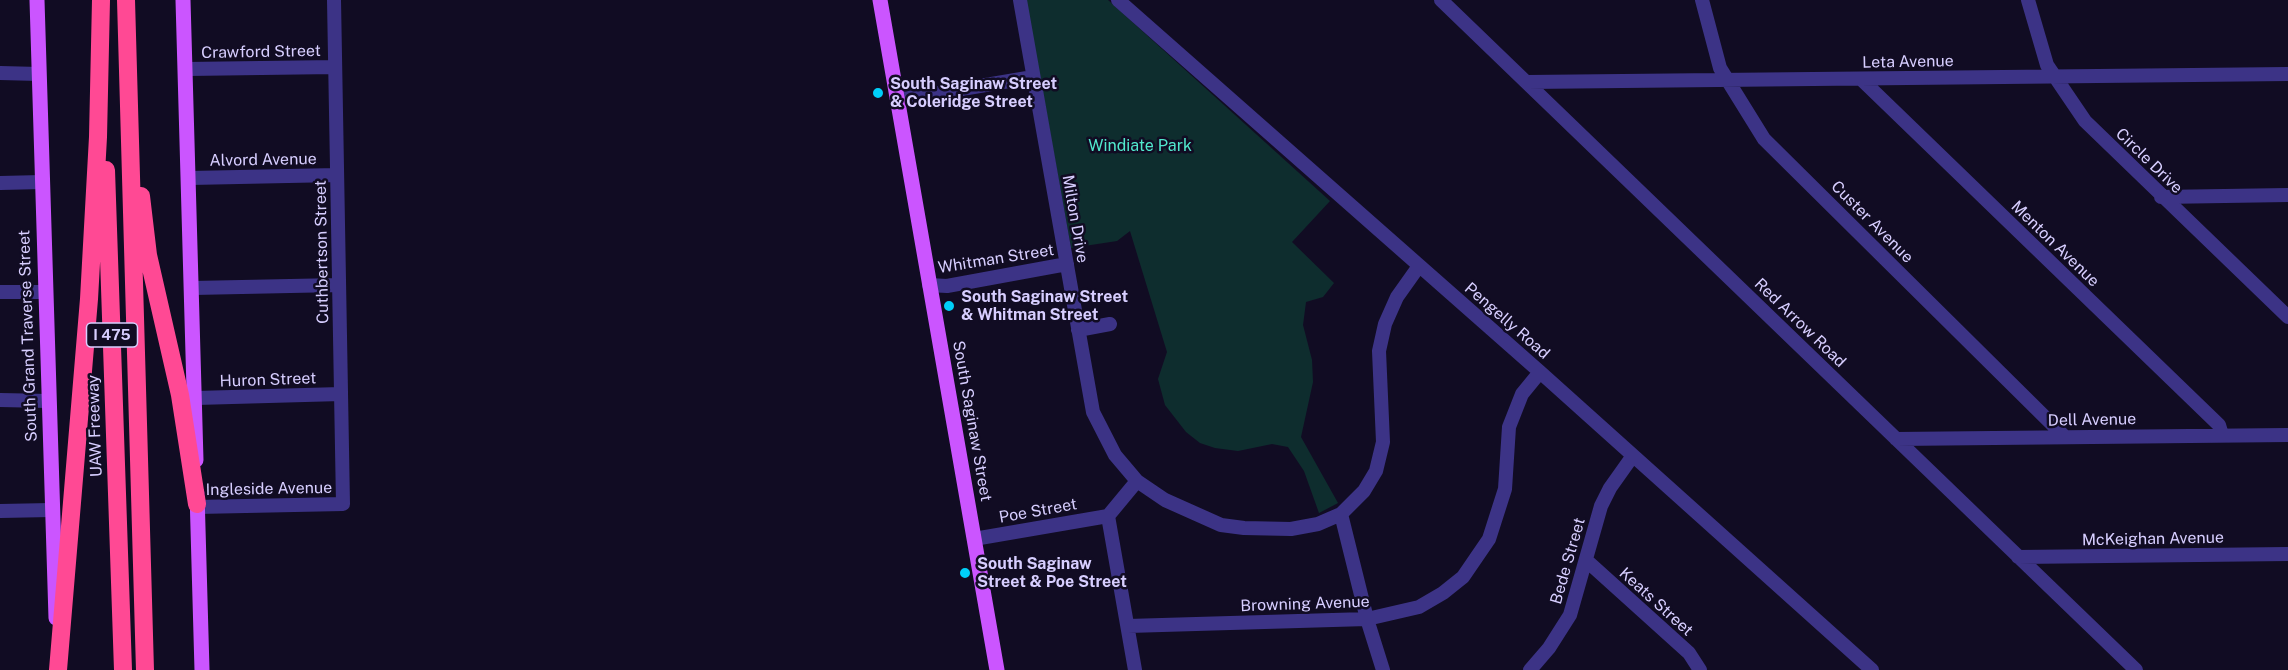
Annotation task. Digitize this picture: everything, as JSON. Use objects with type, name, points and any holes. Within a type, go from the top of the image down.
[{"type":"highway","points":[[58,670],[88,309],[98,137],[101,0]]},
{"type":"highway","name":"UAW Freeway","points":[[101,0],[123,670]]},
{"type":"highway","points":[[126,3],[146,242],[180,395],[197,506]]},
{"type":"highway","name":"I 475","points":[[126,3],[145,670]]},
{"type":"main road","name":"South Grand Traverse Street","points":[[38,0],[51,510],[58,670]]},
{"type":"main road","points":[[183,0],[187,69],[202,670]]},
{"type":"main road","name":"South Saginaw Street","points":[[880,0],[997,670]]},
{"type":"street","name":"Cuthbertson Street","points":[[334,0],[343,504]]},
{"type":"street","name":"Milton Drive","points":[[1020,0],[1094,412],[1116,455],[1137,481],[1165,501],[1221,525],[1261,529],[1292,529],[1318,524],[1341,514],[1364,491],[1376,471],[1383,442],[1379,351],[1385,324],[1397,297],[1419,267]]},
{"type":"street","name":"Pengelly Road","points":[[1118,0],[1540,372],[1632,457],[1872,670]]},
{"type":"street","name":"Red Arrow Road","points":[[1441,0],[2136,670]]},
{"type":"street","name":"Custer Avenue","points":[[1702,0],[1720,68],[1764,139],[2065,437]]},
{"type":"street","name":"Circle Drive","points":[[2028,0],[2047,65],[2085,121],[2161,197],[2287,315]]},
{"type":"street","name":"Crawford Street","points":[[187,69],[335,67]]},
{"type":"street","points":[[0,73],[39,74]]},
{"type":"street","name":"Leta Avenue","points":[[1528,82],[2288,74]]},
{"type":"street","points":[[897,100],[1033,77]]},
{"type":"street","name":"Menton Avenue","points":[[1861,79],[2219,425],[2222,435]]},
{"type":"street","name":"Alvord Avenue","points":[[190,178],[337,175]]},
{"type":"street","points":[[0,183],[42,182]]},
{"type":"street","points":[[2161,197],[2288,195]]},
{"type":"street","name":"Whitman Street","points":[[929,285],[947,286],[1067,264]]},
{"type":"street","points":[[193,288],[339,285]]},
{"type":"street","points":[[0,292],[45,292]]},
{"type":"street","points":[[1078,330],[1110,324]]},
{"type":"street","name":"Browning Avenue","points":[[1128,626],[1367,619],[1419,607],[1443,593],[1463,577],[1477,560],[1498,514],[1504,489],[1509,427],[1516,406],[1530,382],[1540,372]]},
{"type":"street","name":"Huron Street","points":[[196,398],[340,394]]},
{"type":"street","points":[[0,400],[48,401]]},
{"type":"street","name":"Dell Avenue","points":[[1896,439],[2288,435]]},
{"type":"street","name":"Bede Street","points":[[1530,670],[1549,648],[1570,615],[1601,506],[1610,488],[1632,457]]},
{"type":"street","points":[[1135,670],[1108,516],[1137,481]]},
{"type":"street","name":"Ingleside Avenue","points":[[197,506],[343,504]]},
{"type":"street","points":[[0,511],[51,510]]},
{"type":"street","points":[[1341,514],[1367,619],[1383,670]]},
{"type":"street","name":"Poe Street","points":[[974,539],[1108,516]]},
{"type":"street","name":"McKeighan Avenue","points":[[2018,557],[2288,554]]},
{"type":"street","name":"Keats Street","points":[[1587,561],[1689,653],[1700,670]]},
{"type":"green space","name":"Windiate Park","points":[[1026,0],[1108,0],[1330,201],[1292,242],[1334,283],[1323,297],[1306,302],[1303,325],[1312,360],[1313,382],[1301,437],[1338,503],[1319,513],[1304,471],[1288,447],[1272,444],[1238,451],[1215,448],[1200,443],[1186,432],[1165,405],[1158,379],[1167,352],[1130,231],[1117,241],[1071,248]]},
{"type":"place","name":"South Saginaw Street & Coleridge Street","points":[[878,93]]},
{"type":"place","name":"South Saginaw Street & Whitman Street","points":[[949,306]]},
{"type":"place","name":"South Saginaw Street & Poe Street","points":[[965,573]]}]
